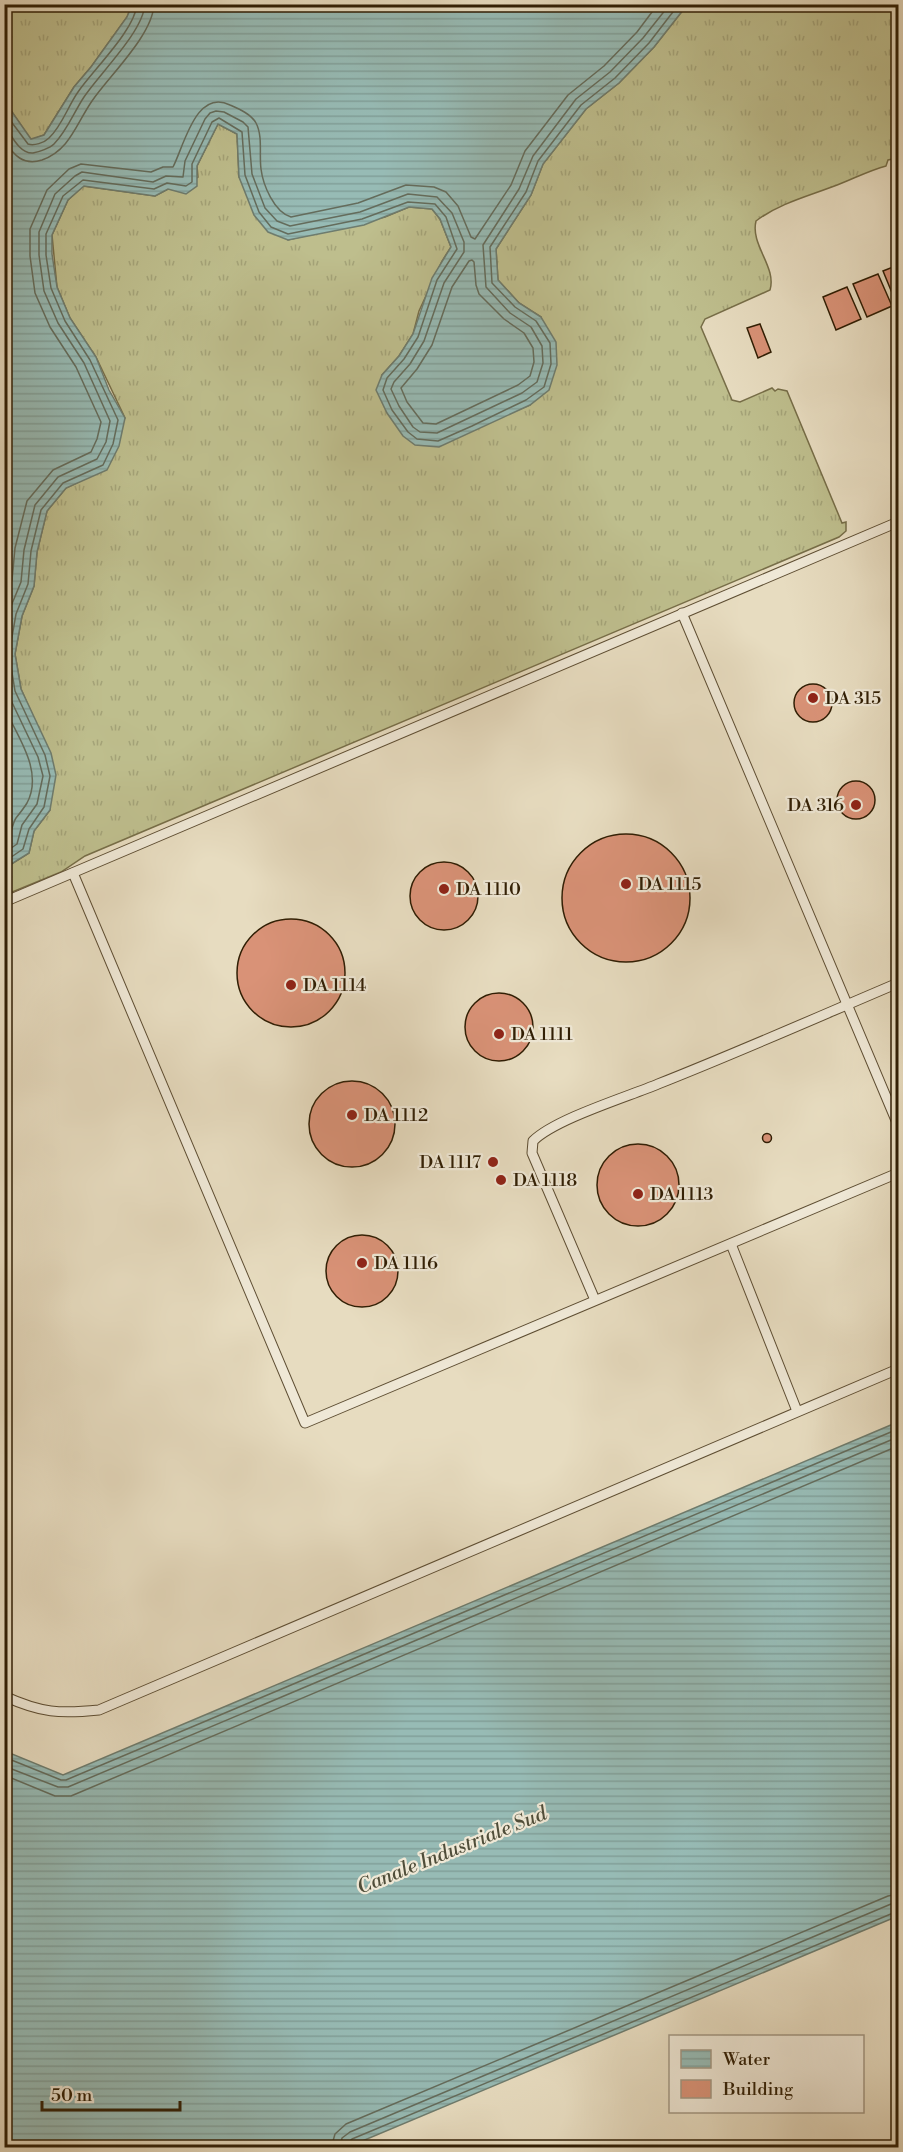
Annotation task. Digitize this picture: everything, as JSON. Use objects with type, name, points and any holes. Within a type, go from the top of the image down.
[{"type":"lane","points":[[4,902],[898,522]]},
{"type":"lane","points":[[682,613],[849,1004],[898,1125]]},
{"type":"lane","points":[[73,873],[305,1423],[898,1173]]},
{"type":"lane","points":[[595,1300],[532,1153],[533,1141],[539,1134],[898,983]]},
{"type":"lane","points":[[731,1244],[797,1411]]},
{"type":"lane","points":[[4,1696],[54,1713],[99,1710],[898,1369]]},
{"type":"green space","points":[[5,5],[132,5],[127,17],[74,87],[44,135],[31,140],[5,105]]},
{"type":"green space","points":[[687,5],[898,5],[898,158],[888,160],[886,166],[787,204],[756,221],[757,239],[770,273],[770,290],[705,319],[701,327],[732,400],[740,402],[772,388],[775,391],[778,389],[787,391],[842,523],[846,522],[846,531],[839,537],[85,856],[61,872],[5,895],[5,868],[29,853],[34,831],[50,810],[32,714],[21,689],[15,654],[22,616],[34,586],[37,552],[47,511],[66,488],[83,480],[125,418],[96,357],[70,318],[57,287],[52,235],[68,200],[83,186],[155,196],[168,189],[178,190],[198,177],[197,166],[218,124],[237,134],[239,177],[288,240],[385,217],[409,207],[432,209],[440,219],[451,247],[419,311],[413,334],[399,356],[382,375],[508,414],[530,405],[541,317],[519,303],[498,280],[496,249],[531,195],[543,164],[586,109],[619,83],[654,47]]},
{"type":"water","points":[[132,5],[687,5],[654,47],[619,83],[586,109],[543,164],[531,195],[496,249],[498,280],[519,303],[541,317],[556,342],[557,365],[549,390],[530,405],[439,447],[415,445],[403,436],[387,413],[376,390],[382,375],[399,356],[413,334],[432,278],[451,247],[440,219],[432,209],[409,207],[364,225],[288,240],[268,232],[254,215],[239,177],[237,134],[218,124],[197,166],[197,186],[186,194],[168,189],[155,196],[84,186],[68,200],[52,235],[52,254],[57,287],[70,318],[96,357],[109,390],[125,418],[119,446],[107,470],[66,488],[47,511],[37,552],[34,586],[22,616],[15,654],[21,689],[51,753],[56,775],[50,810],[34,831],[29,853],[5,868],[5,105],[31,139],[44,135],[74,87],[127,17]]},
{"type":"water","name":"Canale Industriale Sud","points":[[898,1422],[898,1916],[348,2147],[5,2147],[5,1751],[63,1775]]},
{"type":"building","points":[[898,265],[898,305],[897,305],[883,271]]},
{"type":"building","points":[[878,274],[892,306],[867,317],[853,284]]},
{"type":"building","points":[[847,287],[861,319],[836,330],[823,297]]},
{"type":"building","points":[[760,324],[771,352],[758,358],[747,328]]},
{"type":"building","points":[[898,654],[898,678],[895,666]]},
{"type":"building","name":"DA 315","points":[[813,684],[826,690],[832,703],[826,716],[813,722],[800,716],[794,703],[800,690]]},
{"type":"building","name":"DA 316","points":[[856,781],[869,787],[875,800],[869,813],[856,819],[843,813],[837,800],[843,787]]},
{"type":"building","name":"DA 1115","points":[[626,834],[651,839],[671,853],[685,873],[690,898],[685,923],[671,943],[651,957],[626,962],[601,957],[581,943],[567,923],[562,898],[567,873],[581,853],[601,839]]},
{"type":"building","name":"DA 1110","points":[[444,862],[457,865],[468,872],[475,883],[478,896],[475,909],[468,920],[457,927],[444,930],[431,927],[420,920],[413,909],[410,896],[413,883],[420,872],[431,865]]},
{"type":"building","name":"DA 1114","points":[[291,919],[312,923],[329,935],[341,952],[345,973],[341,994],[329,1011],[312,1023],[291,1027],[270,1023],[253,1011],[241,994],[237,973],[241,952],[253,935],[270,923]]},
{"type":"building","name":"DA 1111","points":[[506,993],[518,999],[527,1008],[533,1020],[531,1040],[523,1051],[506,1061],[492,1061],[475,1051],[467,1040],[465,1020],[475,1003],[486,995]]},
{"type":"building","name":"DA 1112","points":[[352,1081],[368,1085],[382,1094],[391,1108],[395,1124],[391,1140],[382,1154],[368,1163],[352,1167],[336,1163],[322,1154],[313,1140],[309,1124],[313,1108],[322,1094],[336,1085]]},
{"type":"building","points":[[767,1133],[772,1138],[767,1143],[762,1138]]},
{"type":"building","name":"DA 1113","points":[[638,1144],[654,1147],[667,1156],[676,1169],[679,1185],[676,1201],[667,1214],[654,1223],[638,1226],[622,1223],[609,1214],[600,1201],[597,1185],[600,1169],[609,1156],[622,1147]]},
{"type":"building","name":"DA 1117","points":[[493,1157],[497,1161],[493,1165],[489,1161]]},
{"type":"building","name":"DA 1118","points":[[501,1175],[505,1179],[501,1183],[497,1179]]},
{"type":"building","name":"DA 1116","points":[[362,1235],[376,1238],[388,1245],[395,1257],[398,1271],[395,1285],[388,1297],[376,1304],[362,1307],[348,1304],[336,1297],[329,1285],[326,1271],[329,1257],[336,1245],[348,1238]]},
{"type":"place","name":"DA 315","points":[[813,698]]},
{"type":"place","name":"DA 316","points":[[856,805]]},
{"type":"place","name":"DA 1115","points":[[626,884]]},
{"type":"place","name":"DA 1110","points":[[444,889]]},
{"type":"place","name":"DA 1114","points":[[291,985]]},
{"type":"place","name":"DA 1111","points":[[499,1034]]},
{"type":"place","name":"DA 1112","points":[[352,1115]]},
{"type":"place","name":"DA 1117","points":[[493,1162]]},
{"type":"place","name":"DA 1118","points":[[501,1180]]},
{"type":"place","name":"DA 1113","points":[[638,1194]]},
{"type":"place","name":"DA 1116","points":[[362,1263]]}]
